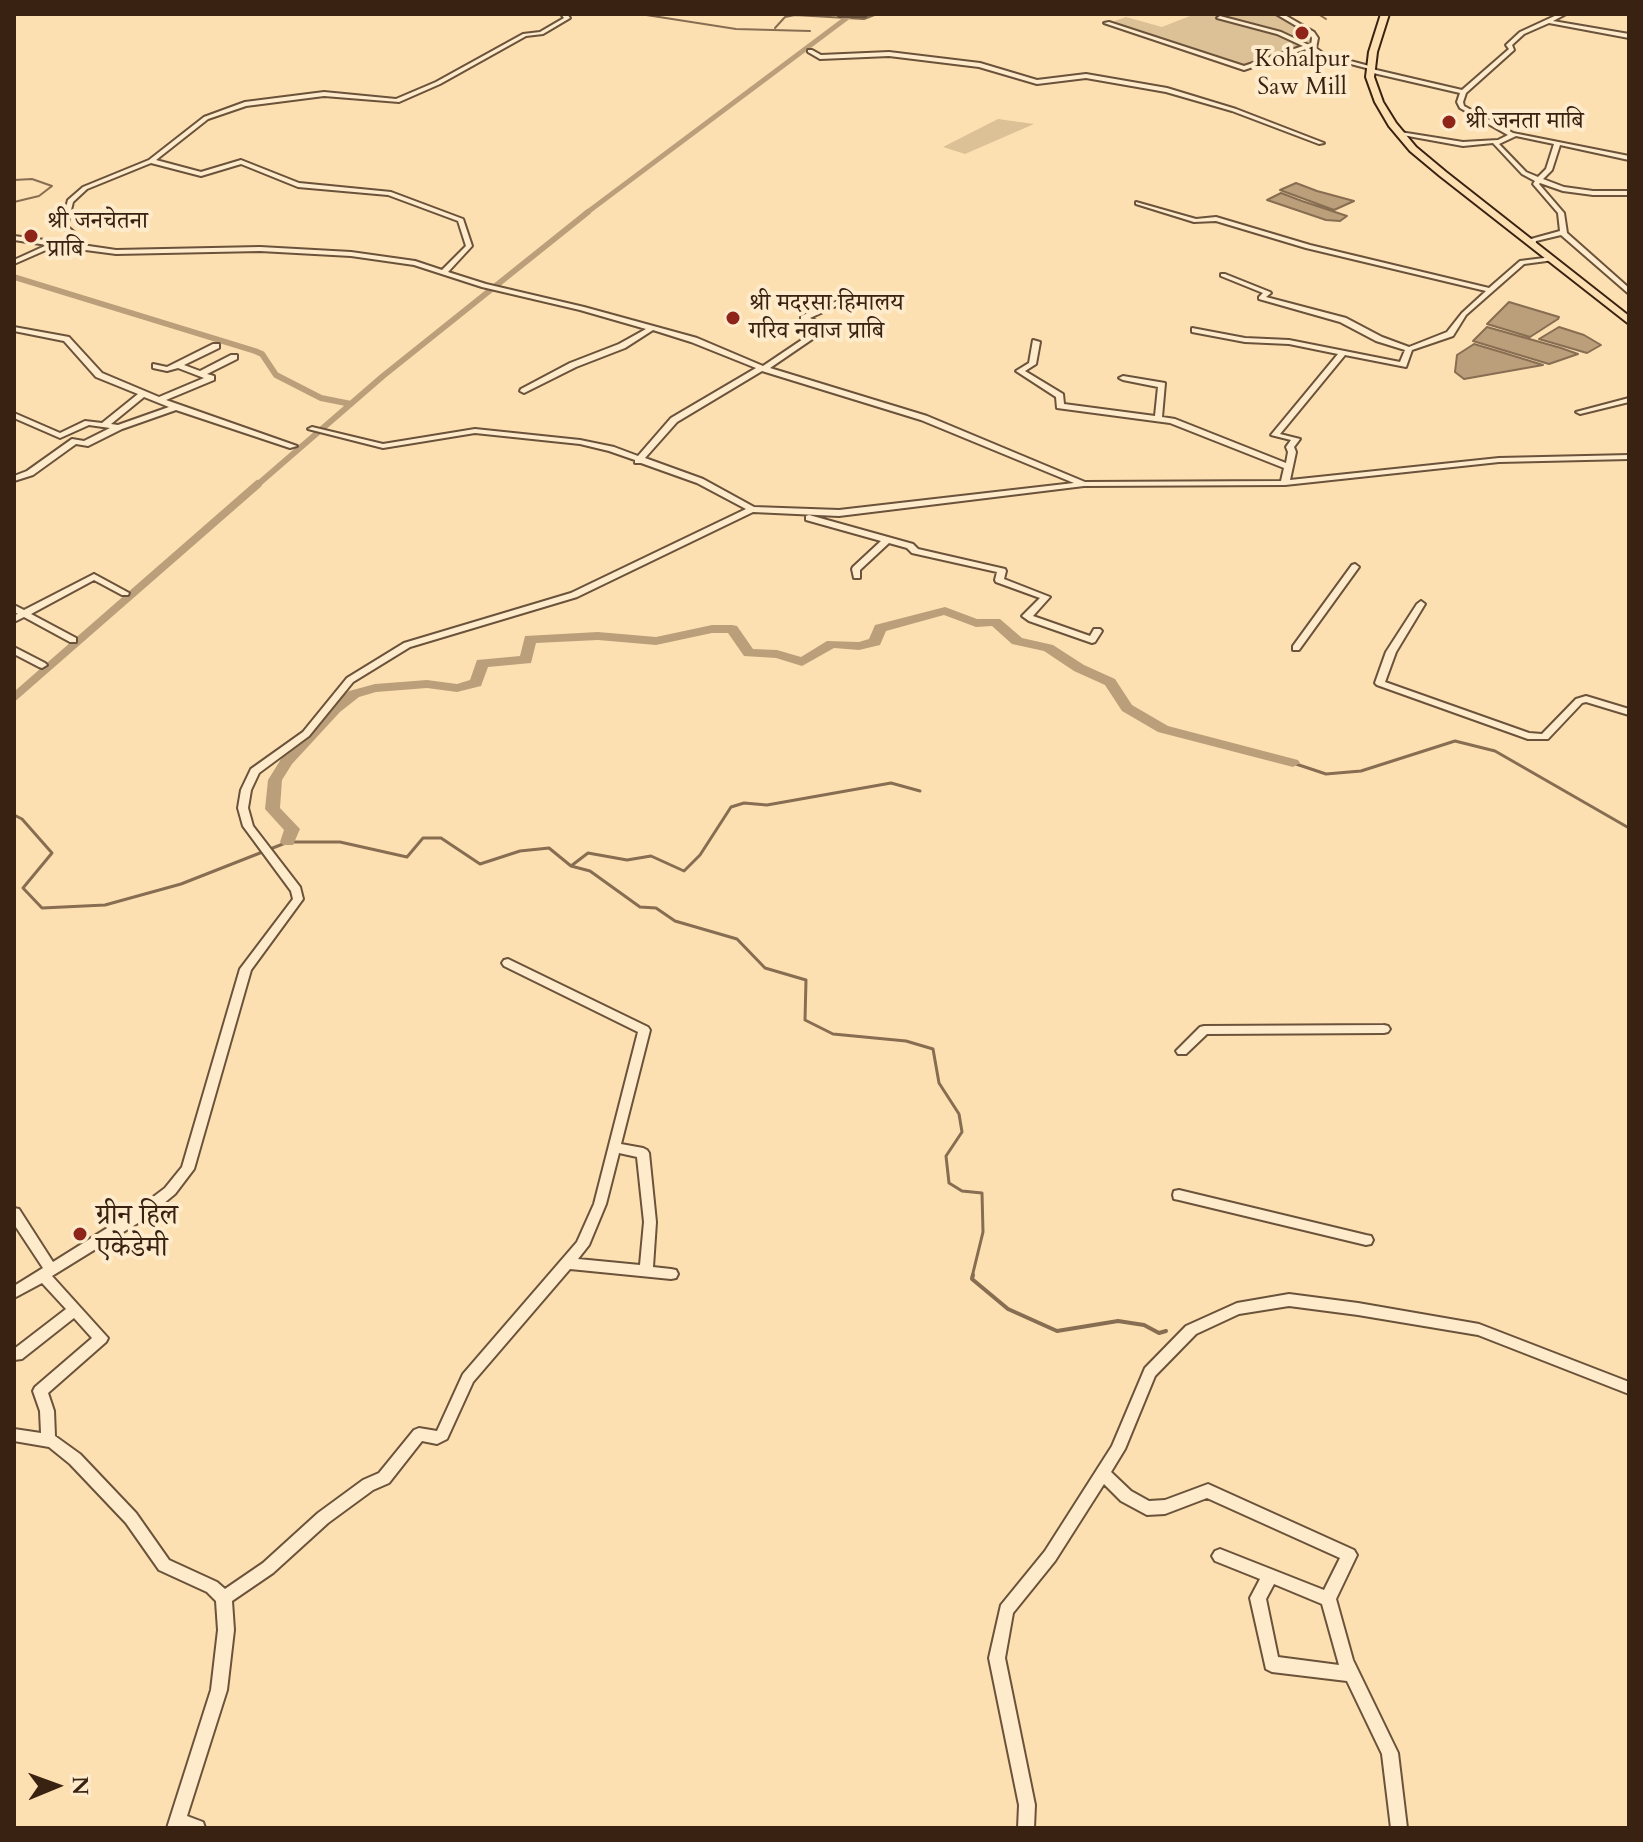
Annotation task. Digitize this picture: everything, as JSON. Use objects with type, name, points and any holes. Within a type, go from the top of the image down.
[{"type":"highway","points":[[1385,14],[1371,70],[1379,102],[1400,134],[1443,174],[1629,321]]},
{"type":"street","points":[[78,247],[80,240],[64,226],[68,206],[75,194],[151,161],[206,118],[266,100],[324,94],[394,102],[438,83],[525,35],[538,34],[567,18],[564,14]]},
{"type":"street","points":[[840,16],[865,14]]},
{"type":"street","points":[[1279,14],[1312,33],[1315,38],[1313,48]]},
{"type":"street","points":[[1563,14],[1522,33],[1509,45],[1512,49],[1463,92],[1462,107],[1511,134],[1629,158]]},
{"type":"street","points":[[1220,18],[1279,33],[1336,60],[1463,92]]},
{"type":"street","points":[[1551,22],[1629,36]]},
{"type":"street","points":[[1107,23],[1244,68],[1306,47],[1313,48]]},
{"type":"street","points":[[810,51],[820,57],[889,54],[980,65],[1037,82],[1086,76],[1154,87],[1234,110],[1321,143]]},
{"type":"street","points":[[1400,134],[1463,144],[1496,141],[1511,134]]},
{"type":"street","points":[[1496,141],[1495,148],[1500,153],[1524,173],[1539,180],[1593,193],[1629,193]]},
{"type":"street","points":[[1557,144],[1549,170],[1536,184],[1561,213],[1563,232],[1629,292]]},
{"type":"street","points":[[151,161],[201,174],[241,162],[298,185],[373,190],[401,197],[463,222],[469,246],[445,271]]},
{"type":"street","points":[[1138,203],[1196,221],[1216,219],[1308,247],[1491,290]]},
{"type":"street","points":[[1533,244],[1533,240],[1563,232]]},
{"type":"street","points":[[14,238],[130,252],[251,249],[351,254],[445,271],[484,286],[652,328],[714,347],[763,368],[924,418],[1084,484]]},
{"type":"street","points":[[14,262],[53,244]]},
{"type":"street","points":[[1223,275],[1268,293],[1261,298],[1343,320],[1379,339],[1409,349],[1450,334],[1464,314],[1522,262],[1552,259]]},
{"type":"street","points":[[638,461],[674,420],[826,327],[804,318],[847,299],[863,304]]},
{"type":"street","points":[[524,391],[573,365],[622,346],[652,328]]},
{"type":"street","points":[[14,329],[66,339],[99,375],[176,407],[293,446]]},
{"type":"street","points":[[1195,330],[1403,365],[1409,349]]},
{"type":"street","points":[[1036,342],[1032,364],[1020,371],[1060,396],[1060,406],[1172,421],[1286,466]]},
{"type":"street","points":[[156,366],[167,369],[216,346]]},
{"type":"street","points":[[1285,483],[1286,466],[1292,452],[1290,447],[1296,439],[1275,435],[1343,353]]},
{"type":"street","points":[[202,373],[234,357]]},
{"type":"street","points":[[159,400],[211,378],[178,365]]},
{"type":"street","points":[[1123,378],[1162,385],[1158,420]]},
{"type":"street","points":[[104,425],[144,393]]},
{"type":"street","points":[[1580,412],[1629,400]]},
{"type":"street","points":[[14,479],[30,473],[75,441],[85,444],[119,427],[176,407]]},
{"type":"street","points":[[14,415],[60,436],[88,423],[119,427]]},
{"type":"street","points":[[313,429],[383,446],[475,431],[580,442],[700,481],[752,509],[839,513],[1084,484],[1285,483],[1499,460],[1629,457]]},
{"type":"street","points":[[14,1293],[154,1205],[188,1169],[246,969],[298,899],[296,890],[248,826],[243,808],[255,771],[293,747],[335,694],[382,657],[486,619],[574,595],[752,509]]},
{"type":"street","points":[[795,512],[803,517],[910,546],[915,551],[1002,571],[999,580],[1046,597],[1027,616],[1092,640],[1097,631]]},
{"type":"street","points":[[857,576],[856,569],[887,540]]},
{"type":"street","points":[[1296,648],[1355,567]]},
{"type":"street","points":[[14,619],[94,577],[125,593]]},
{"type":"street","points":[[1421,604],[1391,652],[1380,683],[1528,736],[1545,737],[1579,701],[1586,699],[1629,712]]},
{"type":"street","points":[[14,608],[73,640]]},
{"type":"street","points":[[14,650],[42,665]]},
{"type":"street","points":[[224,1598],[268,1568],[323,1518],[368,1485],[384,1478],[419,1434],[437,1438],[442,1435],[468,1378],[582,1245],[600,1204],[644,1030],[508,963]]},
{"type":"street","points":[[1182,1051],[1204,1030],[1384,1029]]},
{"type":"street","points":[[615,1148],[643,1153],[650,1222],[646,1271]]},
{"type":"street","points":[[1179,1195],[1366,1240]]},
{"type":"street","points":[[14,1213],[47,1272],[101,1338],[40,1391],[47,1411],[48,1439]]},
{"type":"street","points":[[567,1263],[671,1274]]},
{"type":"street","points":[[1026,1828],[1027,1805],[997,1658],[1006,1610],[1050,1556],[1103,1474],[1118,1449],[1150,1372],[1191,1330],[1237,1309],[1289,1300],[1479,1330],[1629,1388]]},
{"type":"street","points":[[17,1355],[75,1310]]},
{"type":"street","points":[[14,1435],[48,1439],[75,1459],[131,1518],[164,1565],[212,1587],[224,1598],[226,1630],[219,1690],[176,1825],[197,1828]]},
{"type":"street","points":[[1103,1474],[1126,1496],[1147,1508],[1165,1507],[1208,1491],[1349,1555],[1328,1599],[1352,1674],[1390,1753],[1399,1828]]},
{"type":"street","points":[[1220,1556],[1328,1599]]},
{"type":"street","points":[[1270,1576],[1258,1598],[1272,1664],[1352,1674]]},
{"type":"shaded area","points":[[1195,14],[1275,14],[1312,39],[1310,45],[1246,67],[1109,23],[1126,17],[1162,27]]},
{"type":"shaded area","points":[[998,119],[1034,124],[965,154],[943,147]]},
{"type":"shaded area","points":[[1296,183],[1354,201],[1334,210],[1280,190]]},
{"type":"shaded area","points":[[1281,193],[1347,216],[1340,221],[1326,220],[1267,200]]},
{"type":"shaded area","points":[[1509,302],[1559,317],[1530,337],[1487,324]]},
{"type":"shaded area","points":[[1487,327],[1578,354],[1549,364],[1473,341]]},
{"type":"shaded area","points":[[1559,327],[1584,335],[1601,345],[1587,353],[1539,339]]},
{"type":"shaded area","points":[[1474,344],[1543,365],[1464,379],[1455,372],[1457,355]]},
{"type":"waterway","points":[[640,14],[736,29],[810,31]]},
{"type":"waterway","points":[[585,214],[852,14]]},
{"type":"waterway","points":[[775,28],[785,17],[795,15],[864,19],[877,14]]},
{"type":"waterway","points":[[1318,14],[1326,19]]},
{"type":"waterway","points":[[14,180],[32,179],[52,186],[39,196],[14,202]]},
{"type":"waterway","points":[[351,404],[588,212]]},
{"type":"waterway","points":[[14,277],[255,351],[262,354],[276,375],[321,398],[351,404]]},
{"type":"waterway","points":[[256,486],[351,404]]},
{"type":"waterway","points":[[14,697],[258,484]]},
{"type":"waterway","points":[[288,842],[292,829],[272,809],[275,780],[286,762],[335,709],[354,694],[375,688],[427,684],[457,688],[476,683],[482,663],[526,660],[530,639],[598,636],[656,641],[712,629],[732,629],[749,653],[777,654],[802,662],[832,644],[859,646],[875,642],[880,628],[945,611],[976,623],[995,622],[1017,641],[1048,648],[1079,668],[1110,682],[1127,708],[1163,729],[1293,763]]},
{"type":"waterway","points":[[1293,763],[1326,774],[1361,771],[1455,741],[1495,751],[1629,828]]},
{"type":"waterway","points":[[571,866],[588,853],[627,860],[651,856],[684,871],[700,855],[731,807],[744,803],[767,805],[891,783],[920,791]]},
{"type":"waterway","points":[[14,815],[22,819],[52,853],[23,888],[42,908],[105,905],[181,884],[288,842],[340,842],[407,857],[423,838],[441,838],[480,864],[520,851],[549,848],[571,866]]},
{"type":"waterway","points":[[571,866],[590,871],[640,907],[656,908],[675,921],[737,939],[765,968],[806,980],[805,1020],[833,1034],[906,1041],[933,1049],[939,1083],[959,1114],[962,1132],[946,1156],[949,1183],[962,1191],[982,1193],[983,1232],[972,1277]]},
{"type":"waterway","points":[[973,1275],[972,1279],[1008,1309],[1057,1331],[1118,1321],[1144,1325],[1159,1333],[1166,1331]]},
{"type":"place","name":"Kohalpur Saw Mill","points":[[1302,33]]},
{"type":"place","name":"श्री जनता माबि","points":[[1449,122]]},
{"type":"place","name":"श्री जनचेतना प्राबि","points":[[31,236]]},
{"type":"place","name":"श्री मदरसा हिमालय गरिव नवाज प्राबि","points":[[733,318]]},
{"type":"place","name":"ग्रीन हिल एकेडेमी","points":[[80,1234]]}]
